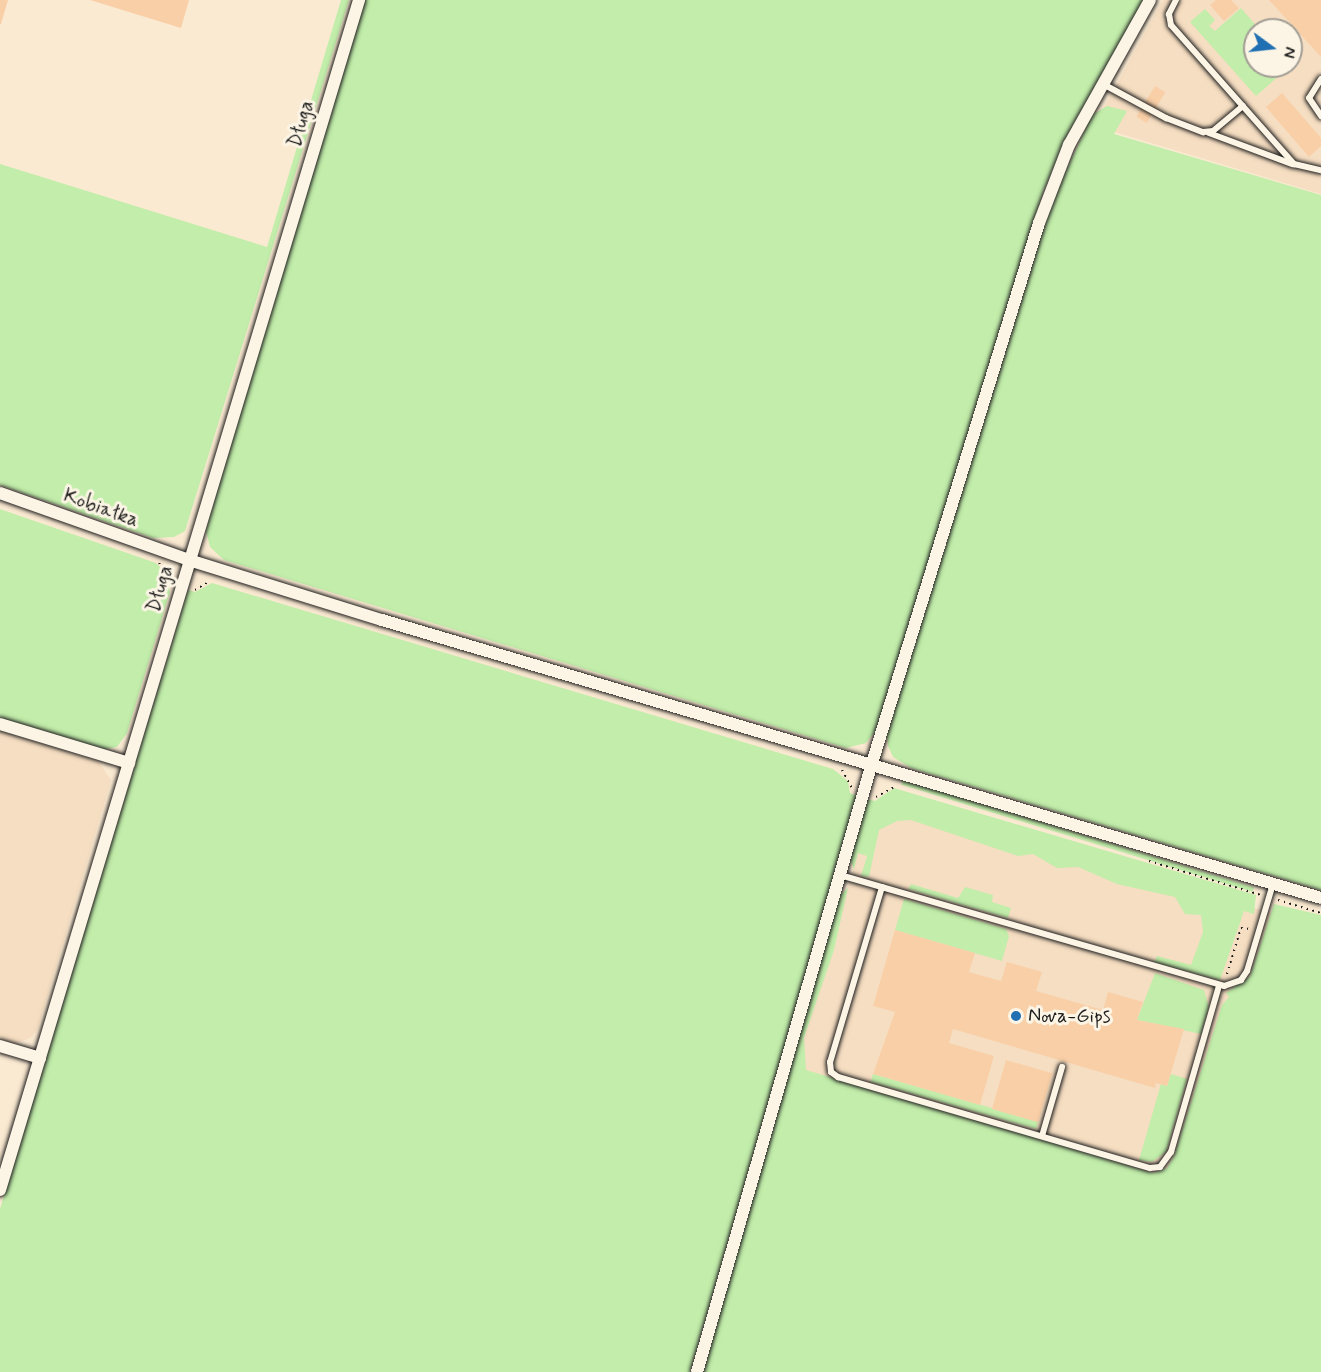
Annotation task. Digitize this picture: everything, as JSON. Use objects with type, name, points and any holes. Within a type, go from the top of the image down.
[{"type":"street","name":"Długa","points":[[0,1190],[359,0]]},
{"type":"street","points":[[697,1372],[872,763],[1048,196],[1103,84],[1150,0]]},
{"type":"street","name":"Kobiałka","points":[[0,493],[189,560],[1321,898]]},
{"type":"street","points":[[0,724],[129,763]]},
{"type":"street","points":[[0,1046],[40,1058]]},
{"type":"lane","points":[[1176,0],[1169,14],[1172,25],[1298,167]]},
{"type":"lane","points":[[1321,79],[1309,98],[1321,116]]},
{"type":"lane","points":[[1103,84],[1166,118],[1298,167],[1321,170]]},
{"type":"lane","points":[[1208,132],[1242,106]]},
{"type":"lane","points":[[840,875],[1221,986],[1242,980],[1247,971],[1273,884]]},
{"type":"lane","points":[[882,887],[831,1072],[1042,1136],[1160,1167],[1171,1152],[1221,986]]},
{"type":"lane","points":[[1042,1136],[1062,1067]]},
{"type":"path","points":[[155,561],[166,572],[172,592]]},
{"type":"path","points":[[1258,894],[1260,901]]},
{"type":"path","points":[[1221,986],[1241,928],[1252,930],[1254,922]]},
{"type":"shaded area","points":[[1163,0],[1321,0],[1321,194],[1094,126]]},
{"type":"shaded area","points":[[0,731],[98,761],[111,780],[38,1028],[31,1038],[13,1044],[0,1041]]},
{"type":"shaded area","points":[[902,803],[1298,921],[1219,1195],[795,1071],[866,826]]},
{"type":"green space","points":[[341,0],[349,0],[185,531],[174,537],[153,538],[0,485],[0,164],[267,247]]},
{"type":"green space","points":[[365,0],[1144,0],[1068,134],[1043,192],[878,728],[866,743],[846,748],[224,560],[210,547],[206,531],[211,512]]},
{"type":"green space","points":[[1241,8],[1250,18],[1243,18],[1243,78],[1276,78],[1256,96],[1190,22],[1205,9],[1215,20],[1209,26],[1215,31]]},
{"type":"green space","points":[[1107,106],[1127,111],[1114,134],[1321,195],[1321,890],[911,768],[893,757],[888,746],[887,735],[1053,199],[1092,115]]},
{"type":"green space","points":[[0,509],[156,563],[165,572],[170,592],[127,733],[117,747],[99,750],[0,720]]},
{"type":"green space","points":[[212,583],[833,769],[848,781],[850,793],[857,796],[690,1372],[0,1372],[0,1209],[188,590],[195,592]]},
{"type":"green space","points":[[903,780],[1254,887],[1253,892],[902,785]]},
{"type":"green space","points":[[894,788],[1256,895],[1254,914],[1244,911],[1220,980],[1154,962],[1157,956],[1191,965],[1203,932],[1201,915],[1185,914],[1175,897],[1117,884],[1078,867],[1057,868],[1033,854],[1018,856],[911,820],[897,821],[879,830],[869,877],[861,876],[867,856],[858,853],[854,869],[850,860],[867,799],[875,801]]},
{"type":"green space","points":[[911,884],[958,898],[965,887],[993,895],[992,902],[1011,908],[1008,918],[908,889]]},
{"type":"green space","points":[[848,888],[834,950],[804,1038],[806,1070],[1153,1173],[1167,1168],[1174,1156],[1222,1005],[1229,997],[1226,993],[1250,976],[1274,904],[1321,915],[1321,1372],[701,1372],[839,896]]},
{"type":"green space","points":[[904,899],[1006,929],[1009,936],[1002,961],[895,930]]},
{"type":"green space","points":[[1155,973],[1204,990],[1209,1007],[1201,1034],[1137,1020]]},
{"type":"green space","points":[[873,1074],[1038,1121],[1036,1129],[871,1082]]},
{"type":"green space","points":[[1171,1074],[1187,1079],[1166,1152],[1152,1162],[1139,1160],[1161,1084],[1167,1086]]},
{"type":"building","points":[[0,0],[8,0],[1,24],[0,24]]},
{"type":"building","points":[[90,0],[189,0],[181,28]]},
{"type":"building","points":[[1216,0],[1231,0],[1239,8],[1224,21],[1210,5]]},
{"type":"building","points":[[1269,0],[1321,0],[1321,57],[1303,37],[1303,18],[1285,18]]},
{"type":"building","points":[[1155,86],[1165,92],[1147,123],[1136,117]]},
{"type":"building","points":[[1282,93],[1321,138],[1321,146],[1309,157],[1266,107]]},
{"type":"building","name":"Nova-Gips","points":[[895,930],[975,953],[969,972],[1001,981],[1007,962],[1042,972],[1036,991],[1103,1010],[1108,992],[1143,1002],[1137,1020],[1184,1029],[1167,1086],[1156,1083],[1155,1088],[953,1029],[949,1043],[994,1056],[980,1105],[873,1074],[895,1012],[873,1006]]},
{"type":"building","points":[[1006,1060],[1052,1073],[1038,1122],[992,1109]]},
{"type":"place","name":"Nova-Gips","points":[[1016,1016]]}]
